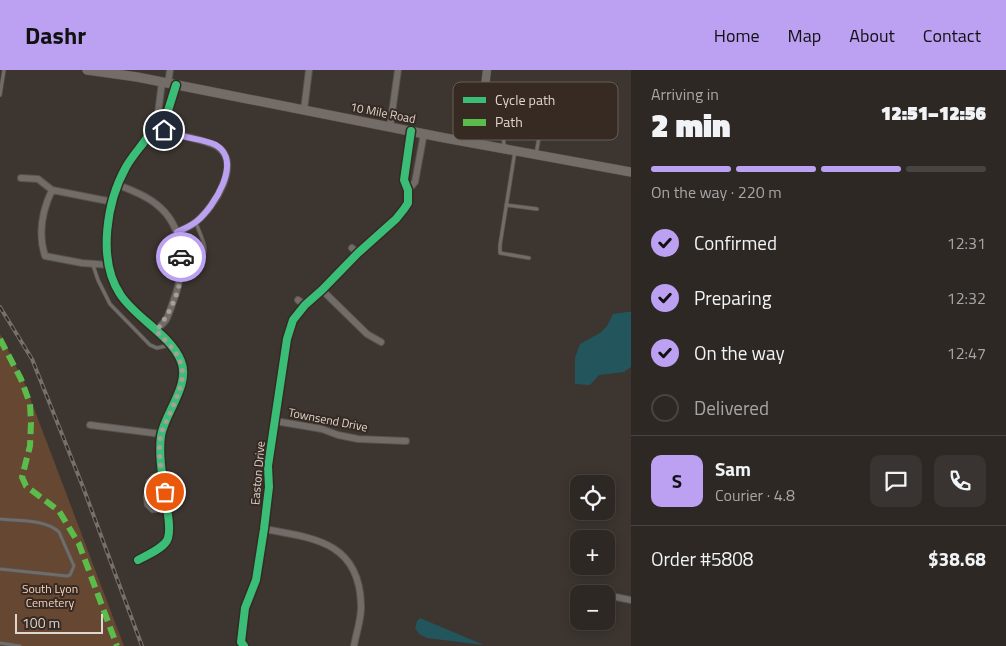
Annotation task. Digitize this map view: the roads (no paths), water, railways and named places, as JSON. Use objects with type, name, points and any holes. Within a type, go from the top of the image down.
[{"type":"main road","name":"10 Mile Road","points":[[88,70],[130,76],[453,139]]},
{"type":"main road","name":"10 Mile Road","points":[[458,140],[631,172]]},
{"type":"street","points":[[138,560],[160,547],[168,538],[169,523],[160,455],[161,434],[179,394],[183,372],[181,361],[170,345],[120,295],[109,265],[107,229],[118,185],[126,168],[158,122],[166,117],[170,70]]},
{"type":"street","points":[[304,110],[309,70]]},
{"type":"street","points":[[390,127],[398,70]]},
{"type":"street","points":[[169,84],[158,113],[158,122],[169,132],[213,144],[225,154],[227,162],[222,187],[217,197],[196,222],[177,232]]},
{"type":"street","name":"Easton Drive","points":[[244,646],[241,642],[245,608],[256,580],[269,487],[268,466],[287,339],[293,320],[305,305],[358,253],[396,219],[408,203],[408,190],[404,180],[411,131]]},
{"type":"street","name":"Easton Drive","points":[[408,190],[415,182],[424,133]]},
{"type":"street","points":[[478,140],[478,144]]},
{"type":"street","points":[[21,178],[38,179],[52,190],[113,202]]},
{"type":"street","points":[[118,185],[156,204],[172,220],[180,242],[182,265],[177,292],[166,320],[156,331]]},
{"type":"street","points":[[52,190],[46,202],[42,220],[41,244],[45,256],[109,265]]},
{"type":"street","points":[[352,248],[358,253]]},
{"type":"street","points":[[322,290],[367,334],[381,342]]},
{"type":"street","points":[[298,300],[305,305]]},
{"type":"street","name":"Townsend Drive","points":[[275,421],[322,429],[358,439],[406,441]]},
{"type":"street","points":[[90,425],[161,434]]},
{"type":"street","points":[[264,529],[308,536],[343,555],[356,573],[361,606],[354,646]]},
{"type":"street","points":[[615,597],[631,600]]},
{"type":"lane","points":[[0,95],[4,70]]},
{"type":"lane","points":[[504,140],[504,148]]},
{"type":"lane","points":[[536,154],[539,140]]},
{"type":"lane","points":[[515,150],[500,252],[529,258]]},
{"type":"lane","points":[[506,205],[537,209]]},
{"type":"lane","points":[[182,265],[195,262],[202,258],[205,253],[196,222]]},
{"type":"lane","points":[[93,264],[98,280],[110,304],[150,345],[157,348],[170,345]]},
{"type":"lane","points":[[162,473],[153,476],[148,481],[145,497],[146,505],[152,511],[167,510]]},
{"type":"lane","points":[[0,519],[46,524],[54,528],[59,532],[74,566],[70,576],[0,568]]},
{"type":"lane","points":[[0,643],[20,646]]},
{"type":"water","points":[[631,312],[631,367],[624,372],[599,375],[590,385],[575,384],[575,358],[580,344],[600,333],[607,326],[613,314]]},
{"type":"water","points":[[420,618],[484,645],[427,638],[419,634],[415,628]]},
{"type":"railway","points":[[0,307],[32,359],[83,487],[142,646]]},
{"type":"park label","name":"South Lyon Cemetery","points":[[50,596]]}]
